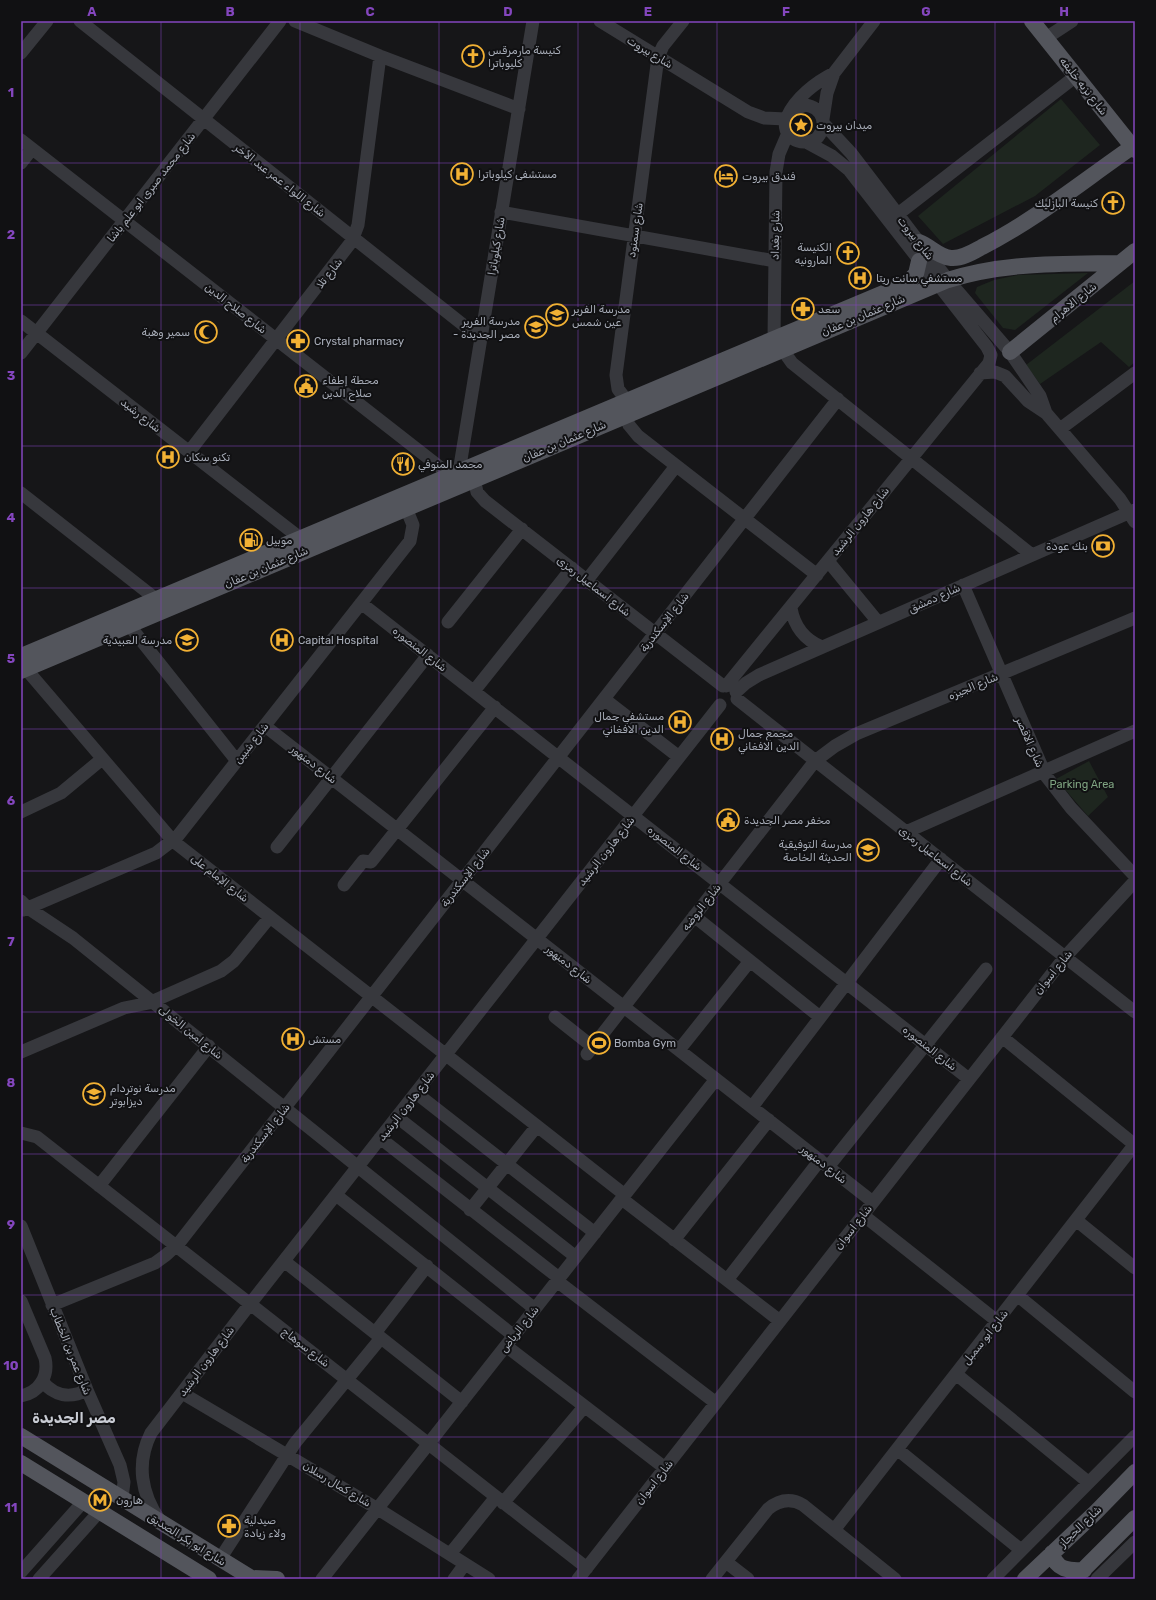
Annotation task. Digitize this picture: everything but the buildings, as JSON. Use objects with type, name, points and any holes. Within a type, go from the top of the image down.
[{"type":"main road","name":"شارع نزيه خليفه","points":[[1032,21],[1134,148]]},
{"type":"main road","points":[[919,242],[947,258],[956,258],[965,255],[1000,238],[1033,218],[1134,148]]},
{"type":"main road","name":"شارع الاهرام","points":[[1010,352],[1135,251]]},
{"type":"main road","name":"شارع عثمان بن عفان","points":[[780,343],[907,282],[916,274],[919,261]]},
{"type":"main road","name":"شارع عثمان بن عفان","points":[[23,665],[129,625],[406,508],[474,479],[626,408],[780,343],[942,282],[979,271],[1009,266],[1120,263]]},
{"type":"main road","name":"شارع عثمان بن عفان","points":[[23,665],[156,599],[454,473],[626,408]]},
{"type":"main road","name":"شارع ابو بكر الصديق","points":[[21,1436],[252,1578],[276,1579]]},
{"type":"main road","name":"شارع ابو بكر الصديق","points":[[21,1463],[209,1579]]},
{"type":"main road","name":"شارع الحجاز","points":[[1025,1579],[1135,1472]]},
{"type":"main road","points":[[1052,1553],[1055,1561],[1062,1568],[1079,1574],[1135,1518]]},
{"type":"street","points":[[21,53],[47,21]]},
{"type":"street","name":"شارع اللواء عمر عبد الأخر","points":[[80,21],[480,339]]},
{"type":"street","name":"شارع محمد صبرى ابو علم باشا","points":[[21,353],[280,21]]},
{"type":"street","points":[[294,21],[518,110]]},
{"type":"street","name":"شارع كيلوباترا","points":[[454,473],[480,339],[533,21]]},
{"type":"street","name":"شارع بيروت","points":[[600,21],[748,112],[764,118],[789,115]]},
{"type":"street","points":[[658,56],[663,46],[683,21]]},
{"type":"street","points":[[834,73],[827,93],[820,136],[808,143],[796,141],[788,133],[789,115],[808,91],[834,73],[874,21]]},
{"type":"street","points":[[1046,38],[1072,21]]},
{"type":"street","name":"شارع تلا","points":[[188,452],[354,238],[358,224],[380,56]]},
{"type":"street","name":"شارع سمنود","points":[[658,56],[616,375],[618,389],[626,408],[629,425],[635,434],[817,575]]},
{"type":"street","points":[[898,214],[1076,76]]},
{"type":"street","points":[[789,115],[800,106],[810,106],[818,111],[823,121]]},
{"type":"street","name":"شارع بيروت","points":[[823,121],[847,148],[919,242],[942,282],[991,355]]},
{"type":"street","name":"شارع بغداد","points":[[780,343],[775,261],[776,168],[780,150],[788,133]]},
{"type":"street","name":"شارع صلاح الدين","points":[[21,140],[276,340],[454,473]]},
{"type":"street","name":"شارع بيروت","points":[[808,143],[832,156],[849,170],[919,261],[942,282],[1010,352],[1040,396],[1046,413]]},
{"type":"street","points":[[21,163],[32,149]]},
{"type":"street","points":[[501,212],[775,261]]},
{"type":"street","name":"شارع رشيد","points":[[21,321],[300,538]]},
{"type":"street","points":[[780,343],[790,361],[1032,554]]},
{"type":"street","points":[[991,355],[1000,351],[1010,352]]},
{"type":"street","name":"شارع هارون الرشيد","points":[[731,691],[791,608],[989,363],[991,355]]},
{"type":"street","name":"شارع بيروت","points":[[980,373],[995,372],[1005,376],[1028,401],[1046,413],[1133,514]]},
{"type":"street","points":[[1060,429],[1135,373]]},
{"type":"street","name":"شارع الإسكندرية","points":[[52,1304],[155,1262],[166,1256],[177,1246],[838,399]]},
{"type":"street","points":[[587,580],[676,466]]},
{"type":"street","name":"شارع اسماعيل رمزى","points":[[474,479],[475,488],[480,496],[731,691],[815,761],[1135,1012]]},
{"type":"street","points":[[21,492],[156,599]]},
{"type":"street","name":"شارع شبين","points":[[23,906],[156,853],[173,841],[238,761],[412,538],[413,525],[406,508]]},
{"type":"street","name":"شارع دمشق","points":[[731,691],[756,676],[1032,554],[1133,514]]},
{"type":"street","points":[[448,622],[522,529]]},
{"type":"street","points":[[828,561],[878,622]]},
{"type":"street","points":[[474,691],[572,568]]},
{"type":"street","name":"شارع الاقصر","points":[[963,585],[1043,772],[1071,808],[1135,876]]},
{"type":"street","name":"شارع المنصوره","points":[[362,603],[969,1079]]},
{"type":"street","points":[[791,608],[794,620],[802,633],[811,641],[822,647]]},
{"type":"street","name":"شارع الجيزه","points":[[815,761],[835,746],[856,734],[1135,618]]},
{"type":"street","points":[[129,625],[238,761]]},
{"type":"street","points":[[277,847],[428,655]]},
{"type":"street","name":"شارع الإمام على","points":[[23,665],[173,841],[537,1126],[674,1240],[780,1321]]},
{"type":"street","points":[[718,690],[731,691],[735,703],[729,707],[720,705],[716,699],[718,690]]},
{"type":"street","points":[[604,699],[680,757]]},
{"type":"street","name":"شارع هارون الرشيد","points":[[161,1522],[146,1494],[142,1471],[143,1456],[151,1433],[250,1304],[720,705]]},
{"type":"street","points":[[344,885],[363,861],[371,862],[495,707]]},
{"type":"street","name":"شارع دمنهور","points":[[265,726],[873,1202]]},
{"type":"street","points":[[906,832],[1135,731]]},
{"type":"street","points":[[21,812],[61,793],[102,759]]},
{"type":"street","name":"شارع الروضه","points":[[555,1017],[590,1051],[815,761]]},
{"type":"street","points":[[752,1107],[941,860]]},
{"type":"street","name":"شارع اسوان","points":[[578,1579],[1065,957],[1135,881]]},
{"type":"street","name":"شارع امين الخولى","points":[[23,906],[73,938],[535,1309]]},
{"type":"street","points":[[694,916],[820,1017]]},
{"type":"street","points":[[21,1052],[124,1008],[152,1001],[228,967],[270,917]]},
{"type":"street","points":[[679,1050],[750,961]]},
{"type":"street","points":[[727,1280],[925,1045],[986,969]]},
{"type":"street","points":[[1002,1037],[1135,1144]]},
{"type":"street","points":[[99,1186],[209,1046]]},
{"type":"street","name":"شارع الرياض","points":[[322,1579],[716,1079]]},
{"type":"street","points":[[416,1093],[595,1232]]},
{"type":"street","points":[[397,1117],[576,1257]]},
{"type":"street","points":[[674,1240],[769,1120]]},
{"type":"street","points":[[470,1210],[537,1126]]},
{"type":"street","name":"شارع سوهاج","points":[[21,1133],[37,1137],[587,1568]]},
{"type":"street","points":[[380,1138],[716,1403]]},
{"type":"street","name":"شارع ابو سمبل","points":[[834,1530],[1135,1144]]},
{"type":"street","points":[[336,1194],[514,1336]]},
{"type":"street","points":[[863,1215],[997,1321]]},
{"type":"street","points":[[1076,1220],[1135,1268]]},
{"type":"street","name":"شارع عمر بن الخطاب","points":[[21,1226],[86,1390],[120,1465],[124,1482],[122,1498]]},
{"type":"street","points":[[284,1261],[462,1402]]},
{"type":"street","points":[[220,1559],[272,1482],[287,1455],[347,1380],[426,1266]]},
{"type":"street","points":[[1017,1295],[1135,1392]]},
{"type":"street","points":[[21,1301],[45,1358],[46,1372],[42,1381],[32,1392],[21,1396]]},
{"type":"street","points":[[506,1346],[665,1468]]},
{"type":"street","points":[[956,1374],[1088,1482]]},
{"type":"street","points":[[42,1381],[52,1391],[64,1395],[76,1395],[86,1390]]},
{"type":"street","name":"شارع كمال رسلان","points":[[182,1393],[378,1509],[489,1579]]},
{"type":"street","points":[[450,1554],[584,1407]]},
{"type":"street","points":[[993,1579],[1135,1436]]},
{"type":"street","points":[[897,1449],[1021,1550]]},
{"type":"street","points":[[712,1579],[772,1506],[780,1502],[795,1501],[803,1505],[895,1579]]},
{"type":"street","points":[[21,1572],[83,1502]]},
{"type":"street","points":[[39,1579],[99,1512]]},
{"type":"street","points":[[1097,1579],[1135,1542]]},
{"type":"street","points":[[726,1562],[748,1579]]},
{"type":"street","points":[[454,1579],[465,1564]]},
{"type":"green space","points":[[1061,99],[1100,145],[1035,196],[943,244],[918,216]]},
{"type":"green space","points":[[1088,273],[1015,330],[1003,328],[975,293],[977,287],[994,280],[1018,275]]},
{"type":"green space","points":[[1135,281],[1135,362],[1129,367],[1101,342],[1040,384],[1026,365]]},
{"type":"green space","name":"Parking Area","points":[[1089,761],[1108,797],[1088,816],[1056,779]]},
{"type":"place","name":"كنيسة مارمرقس كليوباترا","points":[[473,56]]},
{"type":"place","name":"ميدان بيروت","points":[[801,125]]},
{"type":"place","name":"مستشفى كيلوباترا","points":[[462,174]]},
{"type":"place","name":"فندق بيروت","points":[[726,176]]},
{"type":"place","name":"كنيسة البازليك","points":[[1113,203]]},
{"type":"place","name":"الكنيسة المارونيه","points":[[848,253]]},
{"type":"place","name":"مستشفي سانت ريتا","points":[[860,278]]},
{"type":"place","name":"سعد","points":[[803,309]]},
{"type":"place","name":"مدرسة الفرير عين شمس","points":[[557,315]]},
{"type":"place","name":"مدرسة الفرير - مصر الجديدة","points":[[536,327]]},
{"type":"place","name":"سمير وهبة","points":[[206,332]]},
{"type":"place","name":"Crystal pharmacy","points":[[298,341]]},
{"type":"place","name":"محطة إطفاء صلاح الدين","points":[[306,386]]},
{"type":"place","name":"تكنو سكان","points":[[168,457]]},
{"type":"place","name":"محمد المنوفي","points":[[403,464]]},
{"type":"place","name":"موبيل","points":[[251,540]]},
{"type":"place","name":"بنك عودة","points":[[1103,546]]},
{"type":"place","name":"مدرسة العبيدية","points":[[187,640]]},
{"type":"place","name":"Capital Hospital","points":[[282,640]]},
{"type":"place","name":"مستشفي جمال الدين الافغاني","points":[[680,722]]},
{"type":"place","name":"مجمع جمال الدين الافغاني","points":[[722,739]]},
{"type":"place","name":"مخفر مصر الجديدة","points":[[728,820]]},
{"type":"place","name":"مدرسة التوفيقية الحديثة الخاصة","points":[[868,850]]},
{"type":"place","name":"مستش","points":[[293,1039]]},
{"type":"place","name":"Bomba Gym","points":[[599,1043]]},
{"type":"place","name":"مدرسة نوتردام ديزابوتر","points":[[94,1094]]},
{"type":"place","name":"هارون","points":[[100,1500]]},
{"type":"place","name":"صيدلية ولاء زيادة","points":[[229,1526]]},
{"type":"district","name":"مصر الجديدة","points":[[74,1418]]}]
